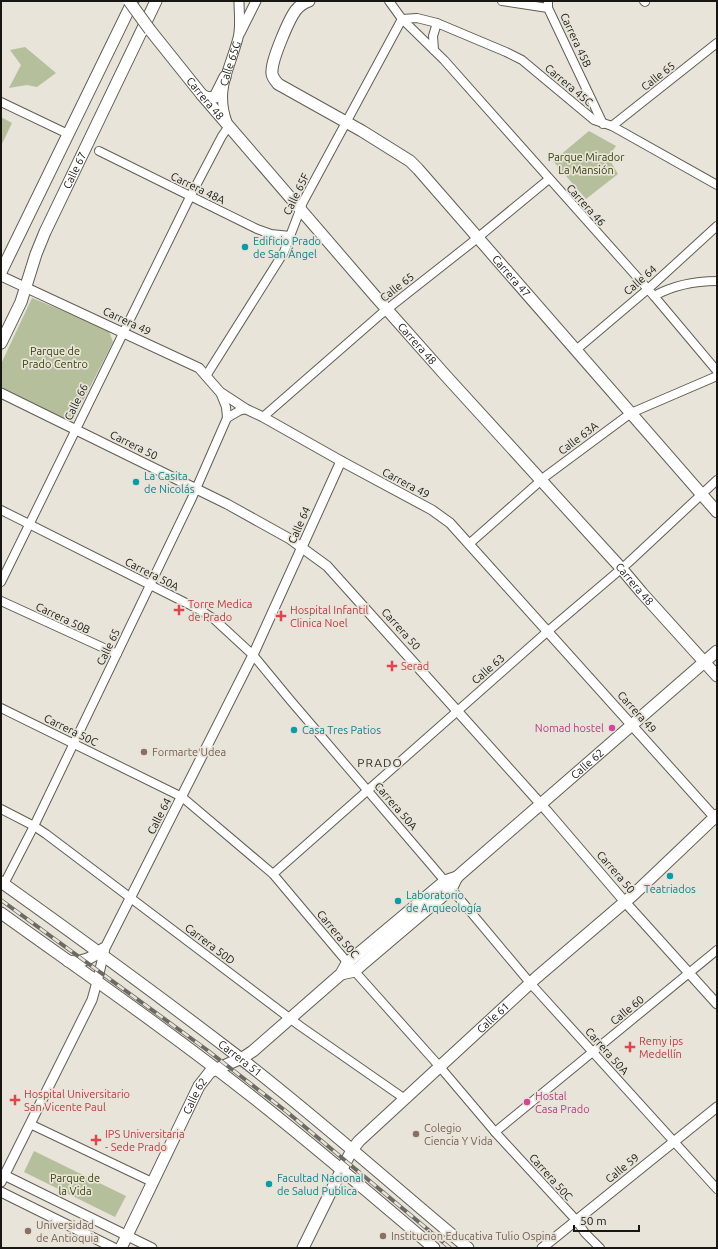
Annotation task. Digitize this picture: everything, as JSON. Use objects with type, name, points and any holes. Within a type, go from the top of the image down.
[{"type":"main road","name":"Carrera 48","points":[[129,1],[150,30],[202,95],[300,210],[446,376],[717,676]]},
{"type":"main road","name":"Calle 67","points":[[1,272],[134,1]]},
{"type":"main road","name":"Calle 67","points":[[1,343],[20,305],[45,232],[156,1]]},
{"type":"main road","name":"Carrera 47","points":[[309,1],[297,9],[291,19],[273,62],[272,70],[274,79],[278,84],[410,161],[434,185],[717,512]]},
{"type":"main road","points":[[202,95],[208,98],[214,97],[225,78]]},
{"type":"main road","name":"Calle 62","points":[[121,1248],[199,1086],[210,1072],[253,1051],[341,974],[448,885],[717,651]]},
{"type":"main road","name":"Calle 61","points":[[303,1248],[342,1169],[352,1150],[359,1141],[531,984],[625,902],[716,817]]},
{"type":"main road","name":"Carrera 51","points":[[3,883],[102,952],[240,1058],[468,1248]]},
{"type":"main road","name":"Carrera 51","points":[[1,913],[259,1102],[342,1169],[429,1246]]},
{"type":"main road","points":[[67,960],[80,962],[102,952]]},
{"type":"street","name":"Calle 65G","points":[[229,126],[224,113],[222,89],[239,36],[239,1]]},
{"type":"street","points":[[239,36],[256,1]]},
{"type":"street","name":"Carrera 46","points":[[389,1],[402,19],[449,66],[548,179],[648,289],[717,371]]},
{"type":"street","name":"Carrera 45B","points":[[502,1],[548,4],[603,124]]},
{"type":"street","name":"Carrera 45C","points":[[402,19],[417,18],[437,23],[522,60],[594,120],[612,126],[717,185]]},
{"type":"street","name":"Calle 65F","points":[[206,376],[284,252],[300,210],[402,19]]},
{"type":"street","points":[[434,50],[433,36],[437,23]]},
{"type":"street","name":"Calle 65","points":[[612,126],[717,43]]},
{"type":"street","points":[[1,102],[68,134]]},
{"type":"street","name":"Calle 66","points":[[1,582],[190,197],[222,136],[229,126]]},
{"type":"street","name":"Carrera 48A","points":[[99,151],[264,232],[290,236]]},
{"type":"street","name":"Calle 65","points":[[263,417],[387,309],[548,179]]},
{"type":"street","name":"Calle 64","points":[[576,350],[648,289],[717,226]]},
{"type":"street","name":"Carrera 49","points":[[1,276],[198,368],[220,392],[246,409],[432,510],[450,523],[716,817]]},
{"type":"street","points":[[654,296],[668,289],[686,284],[703,281],[717,281]]},
{"type":"street","name":"Calle 63A","points":[[469,544],[541,480],[631,413],[717,376]]},
{"type":"street","points":[[220,392],[226,407],[228,418],[239,411],[246,409]]},
{"type":"street","name":"Carrera 50","points":[[1,393],[196,489],[284,536],[327,566],[541,804],[625,902],[717,1004]]},
{"type":"street","name":"Calle 65","points":[[3,883],[34,826],[74,744],[196,489],[228,418]]},
{"type":"street","name":"Calle 64","points":[[3,1179],[92,1000],[97,982],[102,952],[131,898],[253,655],[341,461]]},
{"type":"street","name":"Calle 63","points":[[273,874],[621,568],[717,480]]},
{"type":"street","name":"Carrera 50A","points":[[1,510],[200,610],[214,619],[253,655],[290,701],[368,790],[531,984],[717,1189]]},
{"type":"street","name":"Carrera 50B","points":[[1,601],[117,654]]},
{"type":"street","name":"Carrera 50C","points":[[1,708],[182,797],[273,874],[351,967],[440,1067],[495,1132],[600,1248]]},
{"type":"street","name":"Carrera 50D","points":[[1,809],[34,826],[290,1019],[405,1099]]},
{"type":"street","name":"Calle 60","points":[[495,1132],[717,950]]},
{"type":"street","name":"Calle 59","points":[[542,1248],[717,1107]]},
{"type":"street","points":[[30,1124],[152,1182]]},
{"type":"street","points":[[3,1179],[152,1248]]},
{"type":"street","points":[[1,1192],[114,1248]]},
{"type":"green space","points":[[25,47],[56,73],[37,87],[27,85],[9,88],[21,65],[10,50]]},
{"type":"green space","points":[[1,117],[12,123],[1,146]]},
{"type":"green space","name":"Parque Mirador La Mansión","points":[[589,131],[616,146],[608,157],[618,174],[586,199],[553,161]]},
{"type":"green space","name":"Parque de Prado Centro","points":[[32,298],[108,329],[113,342],[72,422],[1,387],[1,364]]},
{"type":"green space","name":"Parque de la Vida","points":[[34,1151],[126,1196],[115,1217],[24,1172]]},
{"type":"railway","points":[[1,900],[207,1050],[287,1112],[450,1248]]},
{"type":"place","name":"Edificio Prado de San Ángel","points":[[245,247]]},
{"type":"place","name":"La Casita de Nicolás","points":[[136,482]]},
{"type":"place","name":"Torre Medica de Prado","points":[[179,610]]},
{"type":"place","name":"Hospital Infantil Clinica Noel","points":[[281,616]]},
{"type":"place","name":"Serad","points":[[392,666]]},
{"type":"place","name":"Nomad hostel","points":[[612,728]]},
{"type":"place","name":"Casa Tres Patios","points":[[294,730]]},
{"type":"place","name":"Formarte Udea","points":[[144,752]]},
{"type":"place","name":"Teatriados","points":[[670,876]]},
{"type":"place","name":"Laboratorio de Arqueología","points":[[398,901]]},
{"type":"place","name":"Remy ips Medellín","points":[[630,1047]]},
{"type":"place","name":"Hospital Universitario San Vicente Paul","points":[[15,1100]]},
{"type":"place","name":"Hostal Casa Prado","points":[[527,1102]]},
{"type":"place","name":"Colegio Ciencia Y Vida","points":[[416,1134]]},
{"type":"place","name":"IPS Universitaria - Sede Prado","points":[[96,1140]]},
{"type":"place","name":"Facultad Nacional de Salud Publica","points":[[269,1184]]},
{"type":"place","name":"Universidad de Antioquia","points":[[28,1231]]},
{"type":"place","name":"Institucion Educativa Tulio Ospina","points":[[383,1236]]},
{"type":"district","name":"PRADO","points":[[380,763]]}]
